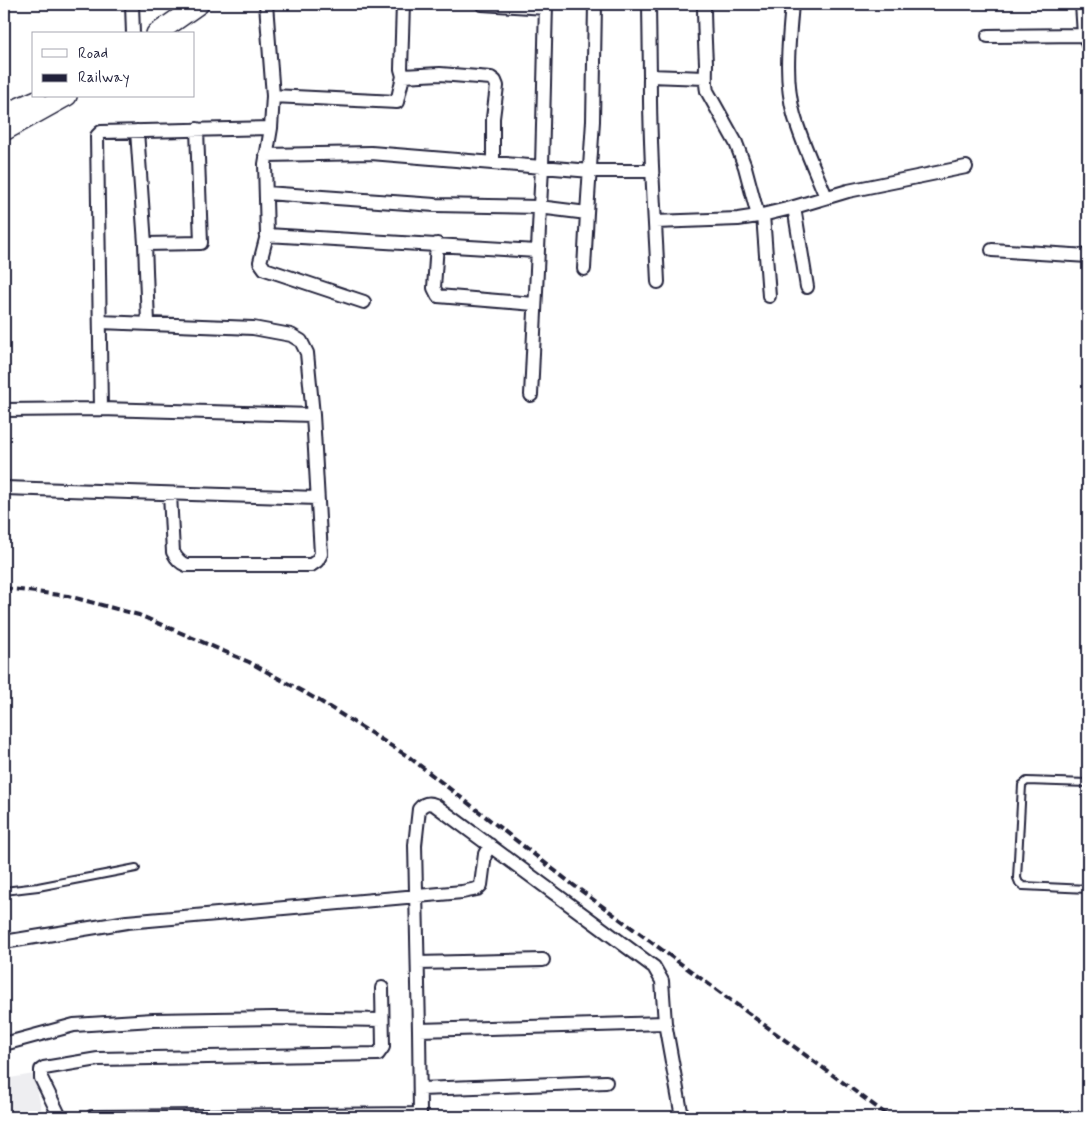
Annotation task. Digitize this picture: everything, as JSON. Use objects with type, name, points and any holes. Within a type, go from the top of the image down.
[{"type":"street","points":[[132,4],[133,32]]},
{"type":"street","points":[[146,32],[185,4]]},
{"type":"street","points":[[159,32],[199,4]]},
{"type":"street","points":[[170,32],[210,4]]},
{"type":"street","points":[[266,4],[273,96],[271,128],[266,155],[267,235],[260,262],[265,269],[364,302]]},
{"type":"street","points":[[273,96],[397,102],[403,76],[401,69],[403,4]]},
{"type":"street","points":[[482,4],[546,6],[542,166],[531,395]]},
{"type":"street","points":[[584,269],[590,171],[595,4]]},
{"type":"street","points":[[649,4],[651,171],[658,282]]},
{"type":"street","points":[[704,4],[705,78],[707,91],[736,143],[761,215],[769,296]]},
{"type":"street","points":[[792,4],[788,63],[791,99],[798,128],[826,197]]},
{"type":"street","points":[[988,36],[1086,40],[1082,4]]},
{"type":"street","points":[[403,76],[460,75],[495,80],[497,86],[493,118],[494,162]]},
{"type":"street","points":[[650,76],[705,78]]},
{"type":"street","points":[[5,122],[16,110],[40,98]]},
{"type":"street","points":[[5,122],[48,98]]},
{"type":"street","points":[[5,122],[62,98]]},
{"type":"street","points":[[101,409],[97,136],[101,132],[271,128]]},
{"type":"street","points":[[145,244],[201,243],[196,129]]},
{"type":"street","points":[[137,131],[145,244],[148,323]]},
{"type":"street","points":[[266,155],[371,153],[590,171],[651,171]]},
{"type":"street","points":[[655,222],[761,215],[794,208],[826,197],[883,183],[966,167]]},
{"type":"street","points":[[266,193],[435,205],[539,207],[587,213]]},
{"type":"street","points":[[794,208],[807,287]]},
{"type":"street","points":[[267,235],[537,251]]},
{"type":"street","points":[[437,244],[434,288],[438,296],[534,304]]},
{"type":"street","points":[[992,250],[1088,256]]},
{"type":"street","points":[[100,322],[253,328],[291,334],[301,341],[307,353],[314,415],[321,554],[317,561],[311,565],[186,565],[179,560],[174,552],[170,494]]},
{"type":"street","points":[[4,410],[101,409],[314,415]]},
{"type":"street","points":[[4,488],[317,498]]},
{"type":"street","points":[[92,1117],[420,1116],[416,845],[419,809],[423,804],[429,803],[490,845],[654,967],[662,981],[666,1023],[682,1117]]},
{"type":"street","points":[[4,942],[127,922],[418,894],[462,892],[477,889],[482,885],[485,854],[490,845]]},
{"type":"street","points":[[418,963],[543,960]]},
{"type":"street","points":[[60,1117],[41,1078],[41,1070],[44,1068],[98,1059],[378,1054],[383,1048],[382,988]]},
{"type":"street","points":[[4,1044],[83,1024],[153,1020],[273,1018],[382,1020]]},
{"type":"street","points":[[420,1030],[666,1023]]},
{"type":"street","points":[[420,1088],[606,1082]]},
{"type":"lane","points":[[1088,783],[1027,781],[1022,785],[1017,878],[1023,886],[1088,889]]},
{"type":"lane","points":[[4,891],[38,887],[136,868]]},
{"type":"shaded area","points":[[34,1074],[43,1117],[4,1117],[4,1079]]},
{"type":"railway","points":[[4,588],[68,596],[139,615],[249,662],[318,700],[409,757],[572,884],[890,1117]]}]
